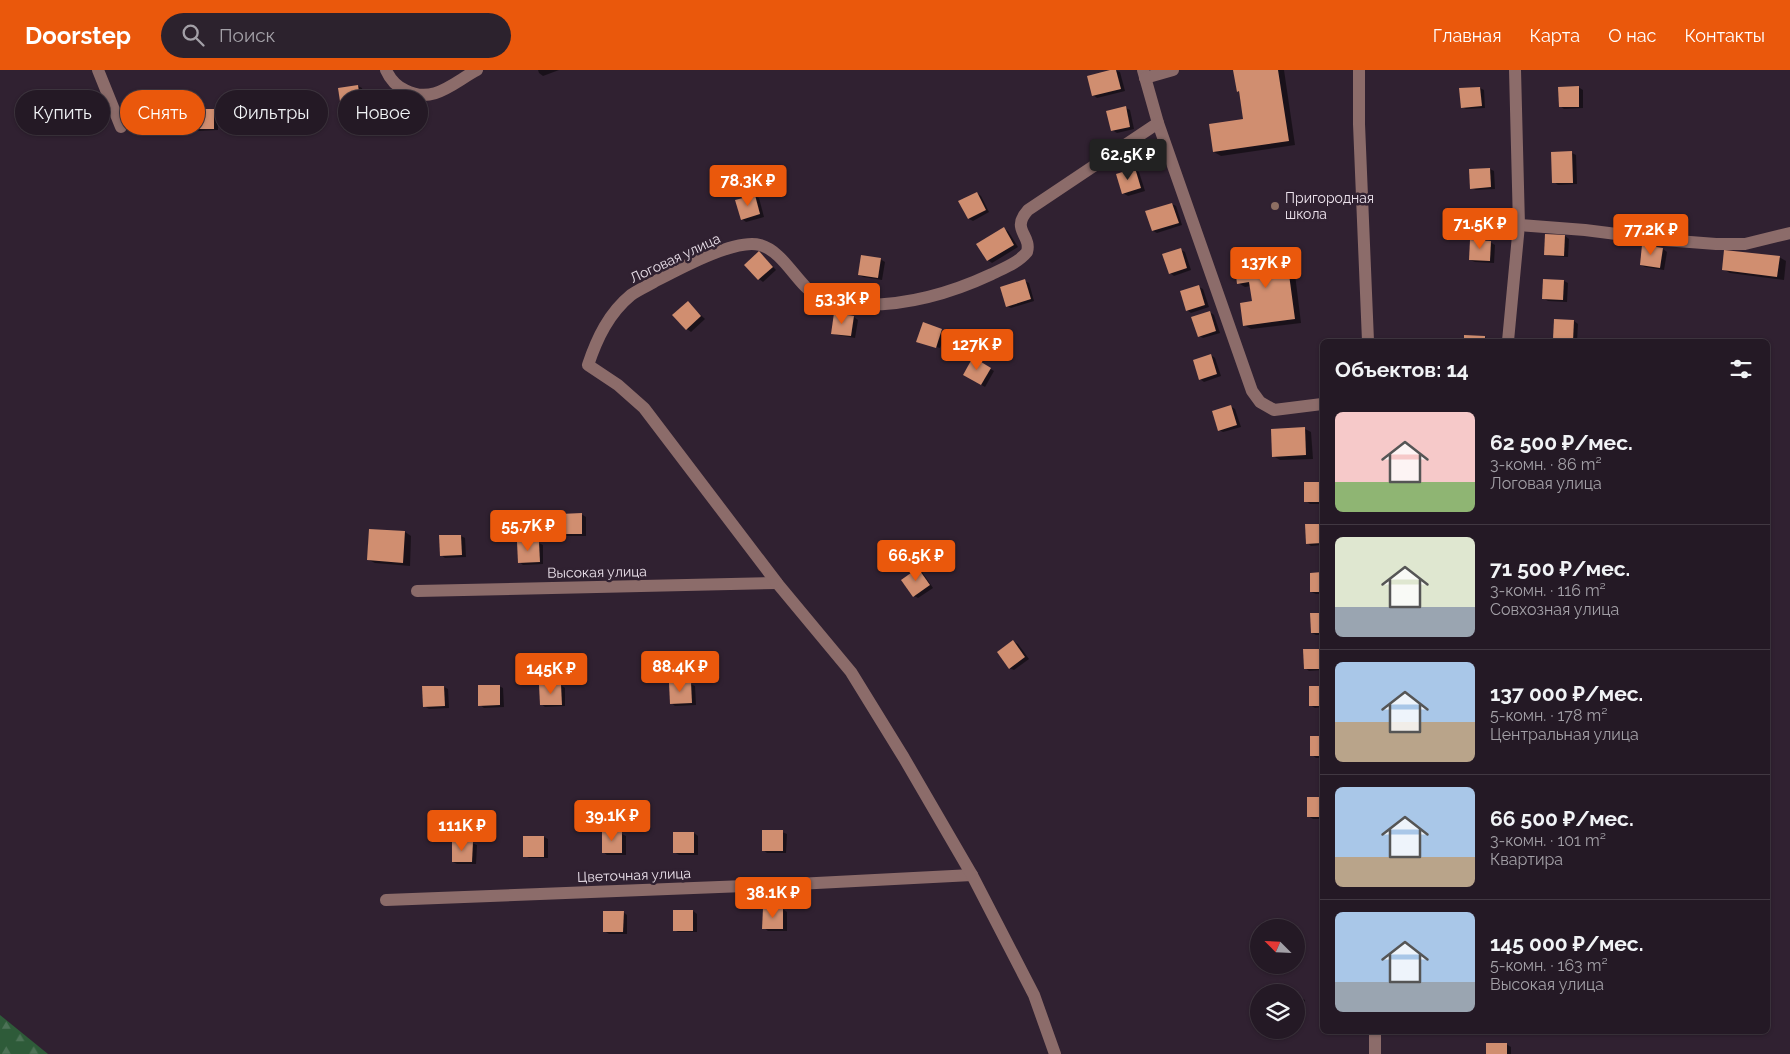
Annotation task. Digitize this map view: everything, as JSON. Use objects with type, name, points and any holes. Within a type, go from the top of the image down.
[{"type":"street","points":[[98,70],[120,125]]},
{"type":"street","points":[[386,70],[400,88],[418,95],[430,96],[444,90],[477,70]]},
{"type":"street","points":[[1174,70],[1144,74],[1158,123],[1252,391],[1260,402],[1274,410],[1320,404]]},
{"type":"street","points":[[1359,70],[1359,124],[1368,339]]},
{"type":"street","points":[[1508,339],[1519,225],[1515,70]]},
{"type":"street","name":"Логовая улица","points":[[777,583],[644,408],[618,384],[588,365],[595,344],[608,320],[632,294],[707,257],[744,244],[753,244],[769,249],[790,268],[813,294],[828,301],[863,305],[884,304],[917,300],[965,286],[1016,261],[1027,252],[1028,245],[1020,227],[1020,221],[1028,210],[1158,123]]},
{"type":"street","points":[[1519,225],[1716,244],[1745,244],[1790,232]]},
{"type":"street","points":[[777,583],[851,672],[904,758],[972,875],[1034,995],[1055,1054]]},
{"type":"street","name":"Высокая улица","points":[[417,591],[777,583]]},
{"type":"street","name":"Цветочная улица","points":[[386,900],[797,884],[972,875]]},
{"type":"street","points":[[1374,1034],[1375,1054]]},
{"type":"green space","points":[[0,1015],[48,1054],[0,1054]]},
{"type":"building","points":[[1116,70],[1121,89],[1092,96],[1087,76]]},
{"type":"building","points":[[1233,70],[1278,70],[1289,141],[1213,152],[1209,124],[1243,119],[1239,91],[1237,92]]},
{"type":"building","points":[[358,85],[359,90],[338,90],[338,88]]},
{"type":"building","points":[[1579,86],[1579,107],[1559,107],[1558,87]]},
{"type":"building","points":[[1480,87],[1482,106],[1461,108],[1459,88]]},
{"type":"building","points":[[1126,106],[1130,127],[1111,131],[1106,111]]},
{"type":"building","points":[[205,109],[214,109],[214,129],[205,129]]},
{"type":"building","points":[[1572,151],[1573,183],[1552,183],[1551,152]]},
{"type":"building","points":[[1135,168],[1141,188],[1122,194],[1116,174]]},
{"type":"building","points":[[1490,168],[1491,187],[1470,189],[1469,169]]},
{"type":"building","points":[[977,192],[986,210],[968,219],[958,201]]},
{"type":"building","points":[[755,195],[760,214],[741,220],[735,200]]},
{"type":"building","points":[[1172,203],[1179,223],[1152,231],[1145,211]]},
{"type":"building","points":[[1004,227],[1014,245],[987,261],[976,244]]},
{"type":"building","points":[[1545,234],[1565,235],[1564,256],[1544,255]]},
{"type":"building","points":[[1470,240],[1491,241],[1490,261],[1469,260]]},
{"type":"building","points":[[1642,245],[1663,248],[1660,268],[1640,265]]},
{"type":"building","points":[[1181,248],[1187,268],[1169,274],[1162,254]]},
{"type":"building","points":[[1724,250],[1780,256],[1777,277],[1722,270]]},
{"type":"building","points":[[759,251],[773,267],[758,280],[744,265]]},
{"type":"building","points":[[1286,252],[1295,319],[1243,326],[1240,303],[1252,301],[1249,282],[1237,284],[1234,259]]},
{"type":"building","points":[[861,255],[881,258],[878,278],[858,275]]},
{"type":"building","points":[[1025,279],[1031,299],[1006,307],[1000,287]]},
{"type":"building","points":[[1543,279],[1564,280],[1563,300],[1542,299]]},
{"type":"building","points":[[1199,285],[1205,305],[1186,311],[1180,291]]},
{"type":"building","points":[[688,301],[701,316],[686,330],[672,315]]},
{"type":"building","points":[[1210,311],[1216,331],[1198,337],[1191,317]]},
{"type":"building","points":[[834,313],[854,316],[851,336],[831,334]]},
{"type":"building","points":[[1554,319],[1574,320],[1573,339],[1553,339]]},
{"type":"building","points":[[923,322],[942,329],[936,348],[916,342]]},
{"type":"building","points":[[1464,335],[1485,336],[1485,339],[1464,339]]},
{"type":"building","points":[[1211,354],[1217,374],[1199,380],[1193,360]]},
{"type":"building","points":[[973,357],[991,368],[981,385],[963,375]]},
{"type":"building","points":[[1231,405],[1237,425],[1218,431],[1212,411]]},
{"type":"building","points":[[1305,427],[1306,455],[1272,457],[1271,429]]},
{"type":"building","points":[[1304,482],[1320,482],[1320,502],[1304,502]]},
{"type":"building","points":[[582,513],[582,534],[561,534],[560,514]]},
{"type":"building","points":[[1305,524],[1320,524],[1320,543],[1306,544]]},
{"type":"building","points":[[369,529],[405,531],[403,563],[367,560]]},
{"type":"building","points":[[439,535],[461,535],[462,555],[440,556]]},
{"type":"building","points":[[517,542],[539,542],[540,562],[518,563]]},
{"type":"building","points":[[918,568],[930,585],[913,597],[901,580]]},
{"type":"building","points":[[1320,572],[1320,592],[1310,592],[1310,573]]},
{"type":"building","points":[[1310,613],[1320,613],[1320,633],[1311,633]]},
{"type":"building","points":[[1013,640],[1025,657],[1009,669],[997,652]]},
{"type":"building","points":[[1303,649],[1320,649],[1320,669],[1304,669]]},
{"type":"building","points":[[691,682],[692,703],[670,704],[669,683]]},
{"type":"building","points":[[561,684],[562,705],[540,705],[539,685]]},
{"type":"building","points":[[478,685],[500,685],[500,705],[478,706]]},
{"type":"building","points":[[422,686],[444,686],[445,706],[423,707]]},
{"type":"building","points":[[1309,686],[1320,686],[1320,706],[1309,706]]},
{"type":"building","points":[[1310,736],[1320,736],[1320,756],[1310,756]]},
{"type":"building","points":[[1307,797],[1320,797],[1320,817],[1307,817]]},
{"type":"building","points":[[762,830],[783,830],[783,851],[762,851]]},
{"type":"building","points":[[602,832],[622,832],[622,853],[602,853]]},
{"type":"building","points":[[673,832],[694,832],[694,853],[673,853]]},
{"type":"building","points":[[523,836],[544,836],[544,857],[523,857]]},
{"type":"building","points":[[452,842],[473,842],[472,862],[452,862]]},
{"type":"building","points":[[763,908],[783,908],[783,929],[762,929]]},
{"type":"building","points":[[673,910],[693,910],[693,931],[673,931]]},
{"type":"building","points":[[603,911],[624,911],[623,932],[603,932]]},
{"type":"building","points":[[1486,1043],[1507,1043],[1507,1054],[1486,1054]]},
{"type":"place","name":"Пригородная школа","points":[[1275,206]]}]
